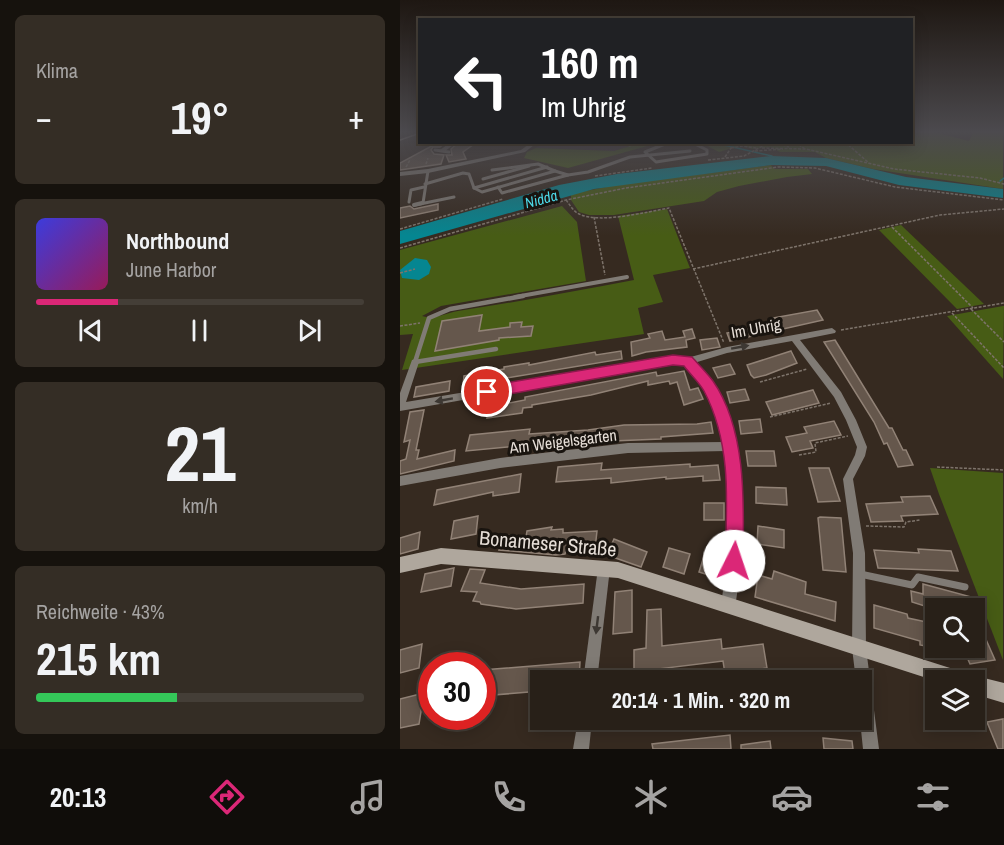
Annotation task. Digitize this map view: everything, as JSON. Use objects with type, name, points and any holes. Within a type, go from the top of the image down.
[{"type":"street","points":[[400,174],[452,166]]},
{"type":"street","name":"Im Uhrig","points":[[400,407],[673,360],[687,361],[727,350],[832,331]]},
{"type":"street","points":[[794,338],[802,352],[817,367],[841,400],[858,433],[862,456],[850,472],[848,479],[856,525],[860,574],[859,648],[871,749]]},
{"type":"street","points":[[687,361],[709,386],[721,412],[730,446],[737,509],[728,606]]},
{"type":"street","points":[[400,407],[415,362]]},
{"type":"street","name":"Am Weigelsgarten","points":[[400,481],[500,463],[628,448],[730,446]]},
{"type":"street","name":"Bonameser Straße","points":[[400,565],[442,556],[604,568],[630,573],[930,670]]},
{"type":"street","points":[[591,670],[604,568]]},
{"type":"street","points":[[985,687],[1003,693]]},
{"type":"street","points":[[582,749],[584,730]]},
{"type":"lane","points":[[492,170],[523,166]]},
{"type":"lane","points":[[483,179],[531,166]]},
{"type":"lane","points":[[474,188],[547,166],[568,175]]},
{"type":"lane","points":[[498,188],[502,192],[605,166]]},
{"type":"lane","points":[[423,203],[428,171]]},
{"type":"lane","points":[[409,202],[410,190],[463,173],[469,174],[474,188],[482,192],[555,171]]},
{"type":"lane","points":[[414,205],[454,197]]},
{"type":"lane","points":[[496,349],[415,362],[429,318],[450,309],[627,277]]},
{"type":"lane","points":[[860,574],[912,585],[918,578],[965,587]]},
{"type":"path","points":[[400,248],[566,200],[626,188],[778,167],[794,166],[838,172],[895,187],[1003,201]]},
{"type":"path","points":[[880,166],[980,178],[1003,184]]},
{"type":"path","points":[[594,177],[658,167]]},
{"type":"path","points":[[400,229],[510,197]]},
{"type":"path","points":[[566,200],[577,214],[594,216],[612,216],[669,208],[727,350]]},
{"type":"path","points":[[693,269],[940,215],[1003,209]]},
{"type":"path","points":[[594,216],[606,281]]},
{"type":"path","points":[[891,226],[1003,342]]},
{"type":"path","points":[[400,273],[415,269]]},
{"type":"path","points":[[832,331],[1003,303]]},
{"type":"path","points":[[951,312],[1003,368]]},
{"type":"path","points":[[400,326],[428,322]]},
{"type":"path","points":[[760,382],[817,367]]},
{"type":"path","points":[[770,417],[841,400]]},
{"type":"path","points":[[799,455],[816,452],[815,443],[858,433]]},
{"type":"path","points":[[937,466],[1003,470]]},
{"type":"path","points":[[856,525],[904,527],[906,522],[920,520]]},
{"type":"green space","points":[[764,166],[772,166],[774,169],[808,169],[812,174],[739,186],[717,192],[704,201],[614,215],[589,215],[579,212],[571,200],[571,194],[616,185]]},
{"type":"green space","points":[[860,166],[1003,166],[1003,189]]},
{"type":"green space","points":[[562,206],[577,222],[586,281],[441,306],[422,316],[436,317],[458,311],[634,280],[618,216],[667,209],[690,268],[653,275],[663,302],[638,308],[644,334],[402,370],[413,334],[400,335],[400,250]]},
{"type":"green space","points":[[901,225],[984,304],[957,309],[879,230]]},
{"type":"green space","points":[[1004,306],[1003,379],[947,316]]},
{"type":"green space","points":[[930,468],[1003,473],[1003,660],[985,613],[985,598],[979,598]]},
{"type":"water","name":"Nidda","points":[[686,166],[764,166],[594,189],[400,244],[400,231],[559,185],[617,174]]},
{"type":"water","points":[[823,166],[859,166],[906,177],[1003,189],[1003,198],[899,185]]},
{"type":"water","points":[[415,258],[427,260],[431,267],[429,274],[419,280],[402,278],[400,270]]},
{"type":"building","points":[[400,166],[428,166],[400,170]]},
{"type":"building","points":[[438,204],[438,210],[400,218],[400,208],[410,206],[414,209]]},
{"type":"building","points":[[817,310],[823,320],[730,341],[727,333],[776,323],[773,318]]},
{"type":"building","points":[[482,315],[479,331],[510,327],[510,323],[522,322],[521,327],[533,326],[531,336],[499,338],[499,340],[435,351],[442,321]]},
{"type":"building","points":[[692,329],[695,338],[686,340],[687,347],[632,356],[631,342],[650,338],[648,334],[662,331],[665,340],[685,337],[683,331]]},
{"type":"building","points":[[717,338],[720,347],[702,350],[700,340]]},
{"type":"building","points":[[835,340],[889,428],[892,428],[903,450],[906,450],[913,465],[898,467],[887,443],[884,444],[874,422],[824,342]]},
{"type":"building","points":[[621,351],[622,359],[463,385],[464,376],[504,369],[504,367],[529,363],[529,365],[595,352],[596,355]]},
{"type":"building","points":[[791,351],[797,363],[766,375],[754,378],[751,375],[747,365]]},
{"type":"building","points":[[730,364],[735,374],[718,378],[713,368]]},
{"type":"building","points":[[684,371],[690,390],[698,388],[703,399],[684,405],[677,382],[670,384],[669,381],[648,385],[648,381],[591,395],[532,405],[532,407],[523,408],[522,413],[487,418],[490,401],[504,399],[504,404],[525,400],[525,397],[656,372],[657,376]]},
{"type":"building","points":[[450,381],[449,391],[414,397],[416,387]]},
{"type":"building","points":[[745,389],[749,400],[730,403],[727,392]]},
{"type":"building","points":[[813,390],[819,403],[772,415],[766,402]]},
{"type":"building","points":[[424,410],[416,450],[419,450],[417,459],[455,450],[454,461],[400,474],[400,461],[406,459],[410,440],[404,442],[410,412]]},
{"type":"building","points":[[760,419],[762,432],[741,434],[739,421]]},
{"type":"building","points":[[834,421],[841,435],[810,441],[813,448],[792,452],[786,437],[807,433],[804,427]]},
{"type":"building","points":[[711,422],[713,433],[661,437],[661,439],[537,444],[466,451],[470,435],[530,429],[529,434],[624,425]]},
{"type":"building","points":[[746,451],[774,451],[776,466],[748,466]]},
{"type":"building","points":[[602,463],[601,470],[690,464],[690,467],[718,465],[720,480],[703,481],[703,476],[666,479],[666,477],[611,483],[611,478],[556,482],[558,467]]},
{"type":"building","points":[[809,468],[829,468],[840,501],[818,502]]},
{"type":"building","points":[[521,474],[519,492],[493,496],[493,492],[434,505],[437,490]]},
{"type":"building","points":[[756,487],[786,488],[787,505],[756,503]]},
{"type":"building","points":[[930,496],[938,514],[901,516],[903,521],[871,522],[866,504],[903,502],[901,497]]},
{"type":"building","points":[[704,503],[724,503],[724,520],[704,520]]},
{"type":"building","points":[[478,516],[476,534],[451,539],[454,521]]},
{"type":"building","points":[[818,518],[841,518],[846,572],[823,570]]},
{"type":"building","points":[[758,526],[784,530],[784,548],[757,544]]},
{"type":"building","points":[[552,527],[551,530],[563,529],[563,533],[597,531],[595,549],[566,550],[565,554],[556,555],[499,550],[505,535],[526,537],[527,531]]},
{"type":"building","points":[[420,532],[418,549],[400,554],[400,538]]},
{"type":"building","points":[[614,539],[647,552],[641,567],[607,555]]},
{"type":"building","points":[[669,548],[690,554],[684,574],[663,567]]},
{"type":"building","points":[[918,549],[951,551],[958,571],[878,568],[874,550],[919,553]]},
{"type":"building","points":[[704,556],[722,561],[718,578],[699,572]]},
{"type":"building","points":[[454,568],[451,586],[421,592],[425,574]]},
{"type":"building","points":[[470,569],[485,570],[480,583],[521,589],[584,584],[583,603],[516,609],[481,604],[473,601],[477,592],[461,591]]},
{"type":"building","points":[[774,571],[806,582],[805,594],[836,602],[835,621],[755,597],[758,575],[772,579]]},
{"type":"building","points":[[923,584],[975,598],[925,598],[925,606],[912,602],[911,591],[923,594]]},
{"type":"building","points":[[632,590],[632,632],[613,634],[615,592]]},
{"type":"building","points":[[874,605],[907,614],[908,618],[925,622],[925,646],[920,645],[920,641],[874,628]]},
{"type":"building","points":[[661,609],[662,646],[721,639],[722,649],[763,644],[767,668],[724,670],[723,661],[634,670],[634,650],[646,648],[647,610]]},
{"type":"building","points":[[985,637],[995,660],[970,664],[967,658],[985,658]]},
{"type":"building","points":[[422,644],[421,652],[418,652],[418,668],[400,673],[400,650]]},
{"type":"building","points":[[580,662],[580,670],[530,670],[530,692],[496,695],[496,669]]},
{"type":"building","points":[[418,694],[418,724],[400,728],[400,699]]},
{"type":"building","points":[[1003,719],[1003,749],[998,749],[987,722]]},
{"type":"building","points":[[730,735],[731,749],[653,749],[652,744]]},
{"type":"building","points":[[823,738],[852,741],[853,749],[824,749]]},
{"type":"building","points":[[770,741],[771,749],[741,749],[741,745]]},
{"type":"waterway","points":[[1000,181],[1004,178]]},
{"type":"route","points":[[487,392],[673,360],[687,361],[703,376],[709,386],[721,412],[730,446],[737,509],[734,561]]}]
